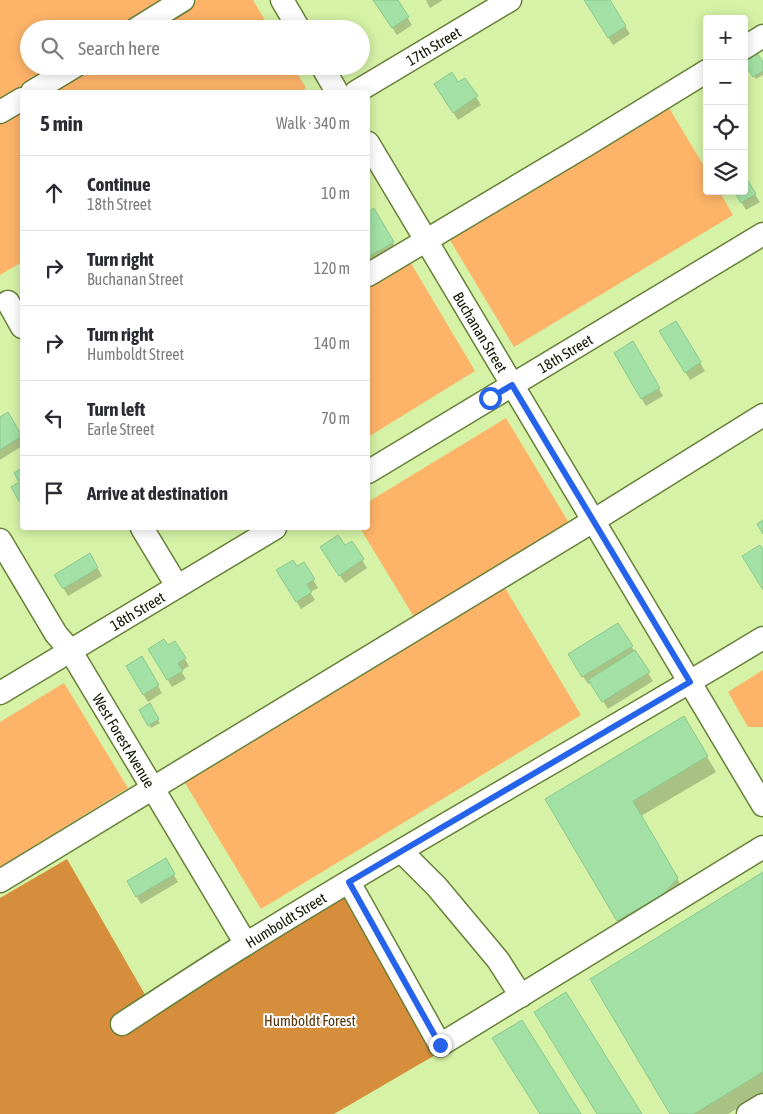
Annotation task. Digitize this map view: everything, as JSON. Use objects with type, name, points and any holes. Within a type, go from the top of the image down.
[{"type":"street","points":[[151,20],[183,0]]},
{"type":"street","points":[[282,0],[294,20]]},
{"type":"street","name":"17th Street","points":[[359,90],[510,0]]},
{"type":"street","points":[[748,45],[763,36]]},
{"type":"street","points":[[370,274],[703,73]]},
{"type":"street","points":[[35,90],[60,75]]},
{"type":"street","points":[[327,75],[336,90]]},
{"type":"street","points":[[0,112],[20,99]]},
{"type":"street","name":"Buchanan Street","points":[[370,146],[763,805]]},
{"type":"street","name":"18th Street","points":[[370,471],[763,234]]},
{"type":"street","points":[[10,301],[20,323]]},
{"type":"street","points":[[0,880],[593,521],[763,415]]},
{"type":"street","points":[[143,530],[177,586]]},
{"type":"street","name":"18th Street","points":[[0,693],[272,530]]},
{"type":"street","name":"West Forest Avenue","points":[[0,540],[56,634],[70,650],[246,944]]},
{"type":"street","name":"Humboldt Street","points":[[122,1024],[246,944],[763,638]]},
{"type":"street","points":[[349,882],[440,1045],[763,847]]},
{"type":"street","points":[[401,851],[437,887],[498,960],[521,996]]},
{"type":"street","points":[[748,1114],[763,1105]]},
{"type":"shaded area","points":[[0,0],[164,0],[132,20],[20,20],[20,75],[40,75],[0,99]]},
{"type":"shaded area","points":[[197,0],[253,0],[265,20],[165,20]]},
{"type":"shaded area","points":[[74,75],[298,75],[306,88],[303,90],[49,90]]},
{"type":"shaded area","points":[[20,108],[20,263],[0,275],[0,121]]},
{"type":"shaded area","points":[[669,108],[703,164],[703,195],[721,195],[733,215],[514,347],[450,240]]},
{"type":"shaded area","points":[[409,260],[475,371],[370,436],[370,284]]},
{"type":"shaded area","points":[[506,418],[569,523],[414,617],[361,530],[370,530],[370,501]]},
{"type":"shaded area","points":[[505,588],[581,715],[261,909],[185,783]]},
{"type":"shaded area","points":[[763,670],[763,727],[748,727],[728,692]]},
{"type":"shaded area","points":[[64,683],[128,788],[0,867],[0,722]]},
{"type":"green space","name":"Humboldt Forest","points":[[67,859],[151,1005],[344,893],[437,1054],[334,1114],[0,1114],[0,898]]},
{"type":"building","points":[[373,0],[398,0],[409,17],[392,28]]},
{"type":"building","points":[[584,0],[610,0],[626,26],[608,38]]},
{"type":"building","points":[[754,48],[763,62],[763,71],[753,77],[748,69],[748,52]]},
{"type":"building","points":[[452,72],[458,82],[465,78],[478,96],[453,113],[434,84]]},
{"type":"building","points":[[748,181],[756,194],[741,203],[736,195],[748,195]]},
{"type":"building","points":[[374,208],[394,242],[370,256],[370,211]]},
{"type":"building","points":[[676,321],[701,362],[685,373],[659,331]]},
{"type":"building","points":[[633,341],[660,388],[641,399],[614,353]]},
{"type":"building","points":[[8,412],[20,433],[20,437],[0,450],[0,417]]},
{"type":"building","points":[[20,469],[19,501],[11,487],[19,482],[14,473]]},
{"type":"building","points":[[763,520],[763,534],[757,524]]},
{"type":"building","points":[[338,535],[345,545],[352,541],[364,559],[339,576],[320,547]]},
{"type":"building","points":[[760,545],[763,550],[763,590],[742,556]]},
{"type":"building","points":[[90,553],[98,568],[63,589],[54,575]]},
{"type":"building","points":[[293,560],[297,566],[304,562],[315,579],[307,584],[312,592],[296,602],[276,570]]},
{"type":"building","points":[[618,623],[633,646],[582,677],[568,654]]},
{"type":"building","points":[[164,639],[168,645],[175,641],[186,658],[178,663],[183,671],[167,680],[148,649]]},
{"type":"building","points":[[635,650],[650,672],[602,702],[588,680]]},
{"type":"building","points":[[142,656],[159,685],[143,695],[126,666]]},
{"type":"building","points":[[150,703],[159,719],[148,726],[139,710]]},
{"type":"building","points":[[684,716],[708,756],[633,801],[678,878],[663,894],[617,921],[545,799]]},
{"type":"building","points":[[166,858],[175,874],[136,897],[127,881]]},
{"type":"building","points":[[763,872],[763,1072],[694,1114],[670,1114],[590,979]]},
{"type":"building","points":[[566,992],[642,1114],[597,1114],[534,1012]]},
{"type":"building","points":[[522,1020],[581,1114],[540,1114],[492,1038]]},
{"type":"route","points":[[440,1045],[349,882],[690,682],[512,385],[490,398]]}]
